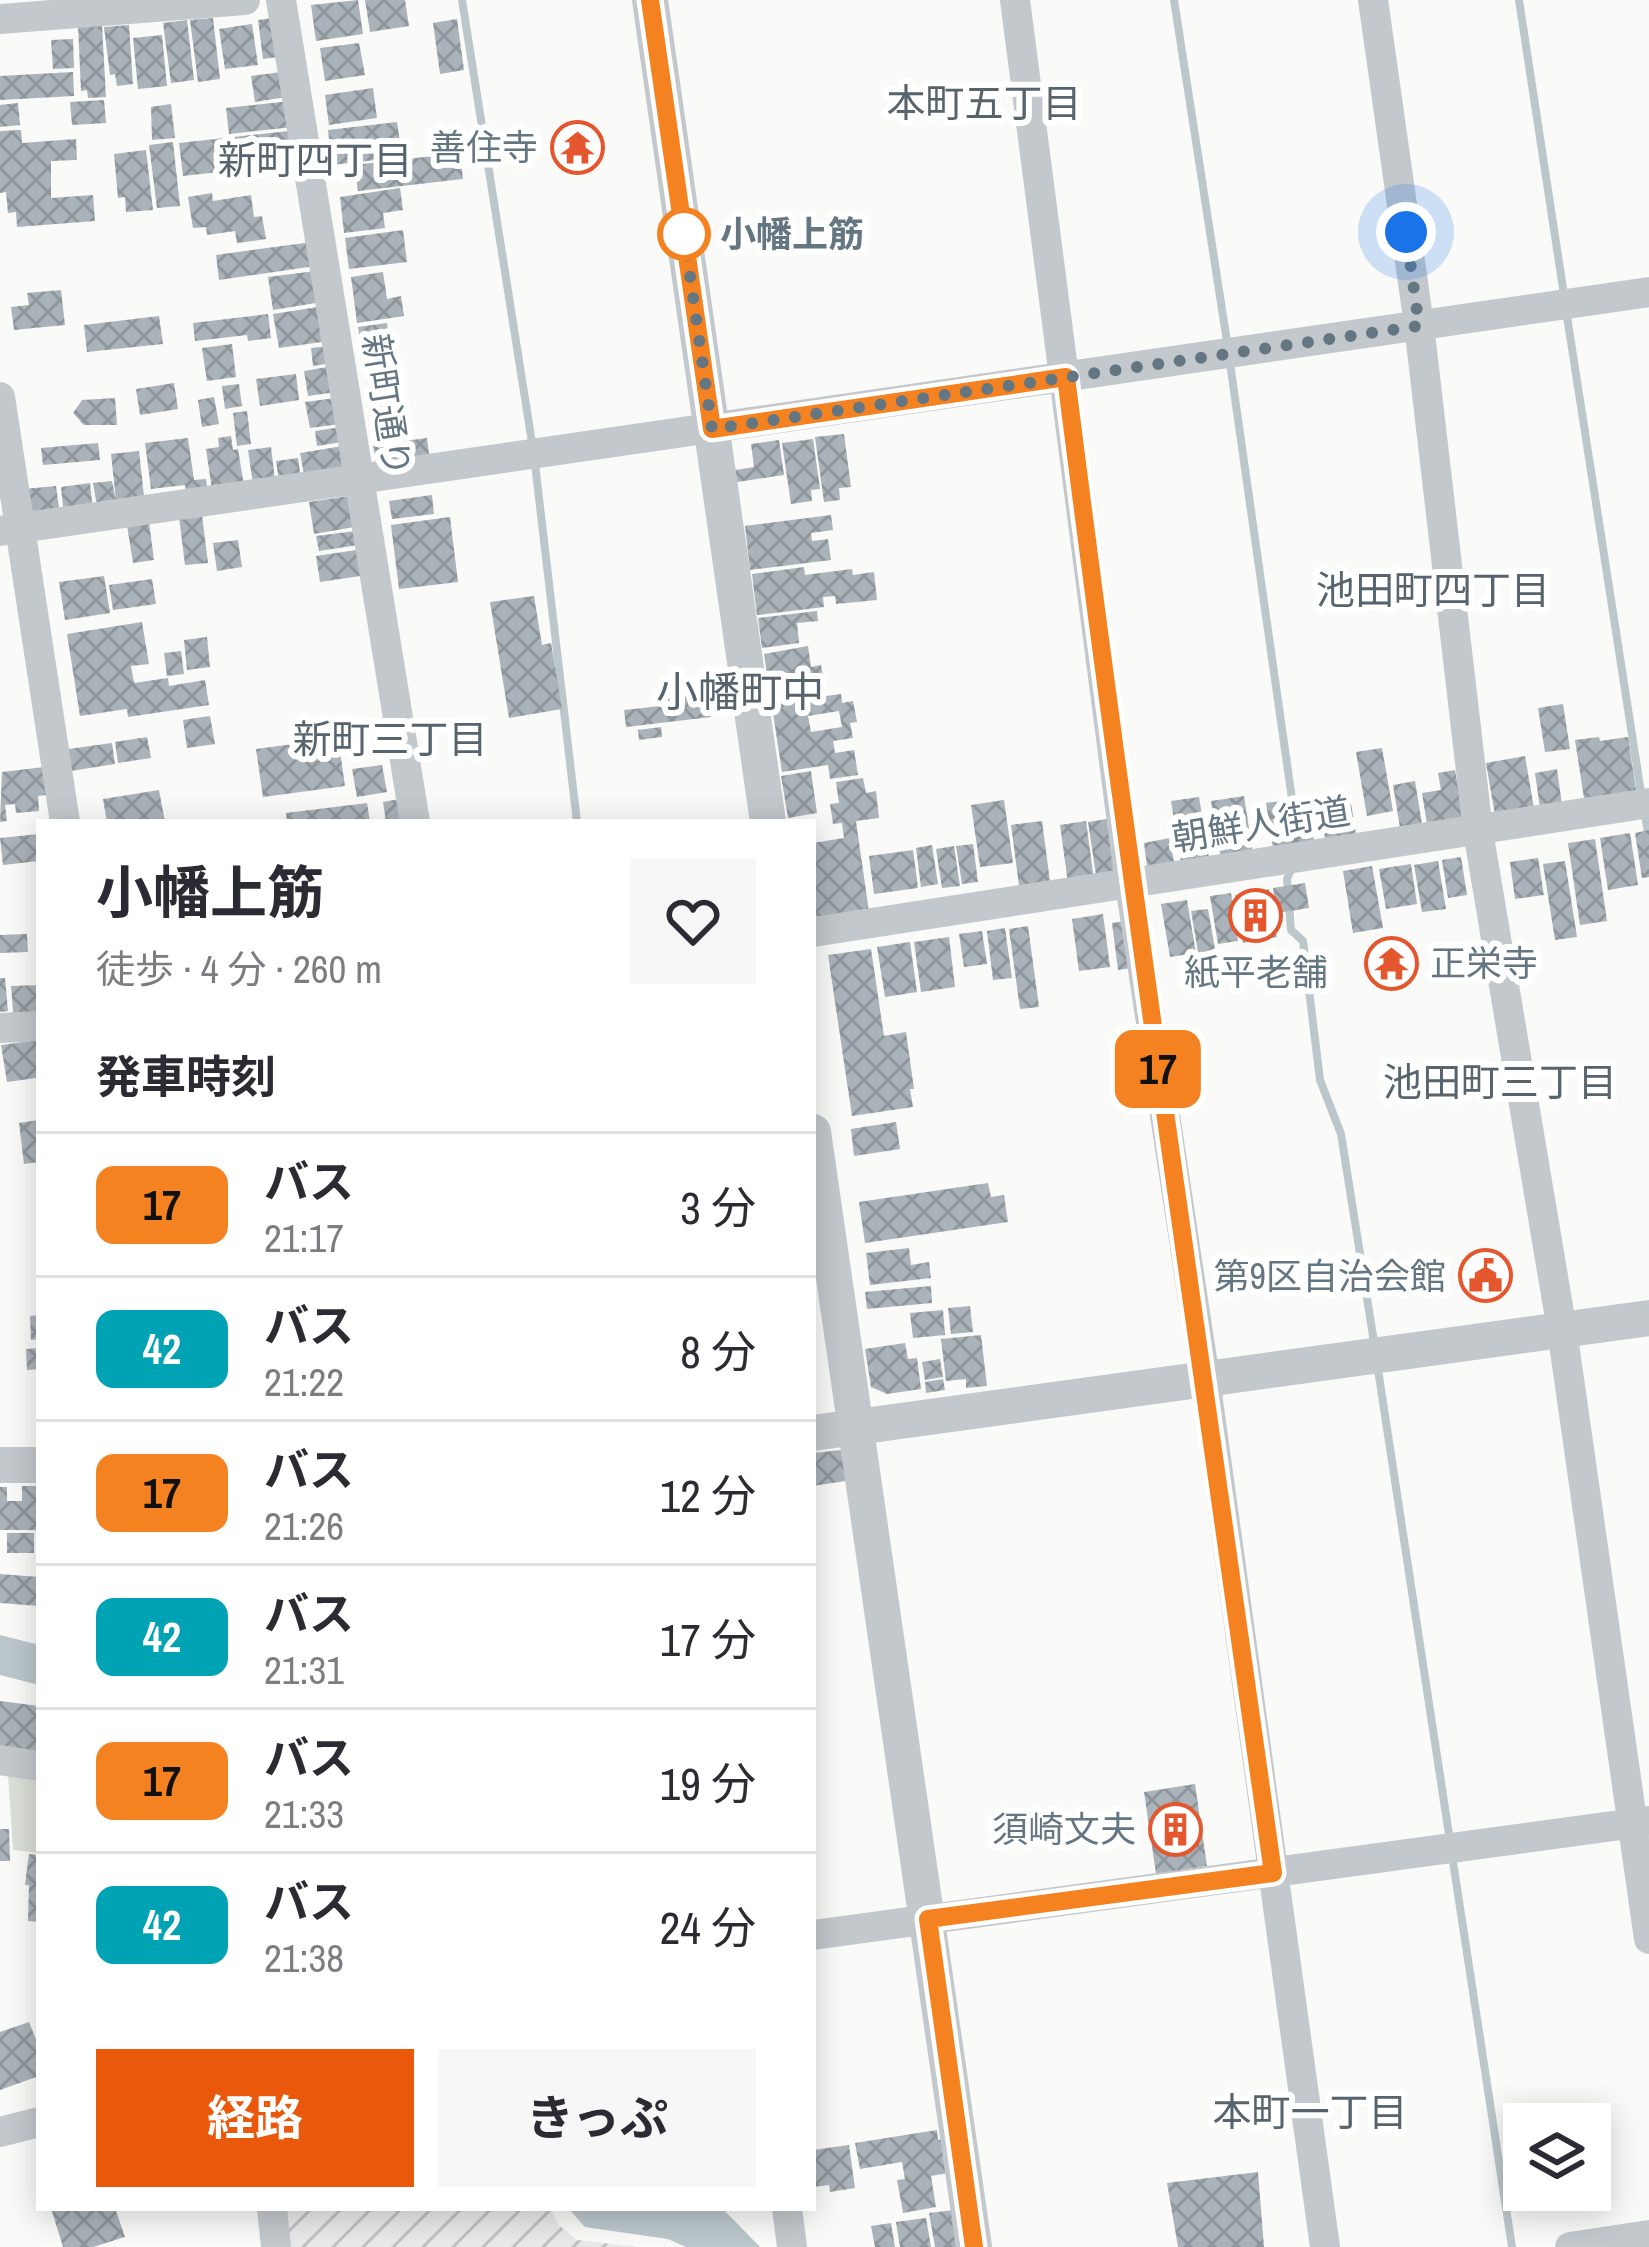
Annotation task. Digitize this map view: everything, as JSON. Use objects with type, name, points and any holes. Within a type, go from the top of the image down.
[{"type":"street","points":[[0,19],[245,0]]},
{"type":"street","name":"新町通り","points":[[281,0],[415,819]]},
{"type":"street","points":[[650,0],[768,819]]},
{"type":"street","points":[[1015,0],[1130,884],[1205,1379],[1324,2247]]},
{"type":"street","points":[[1372,0],[1419,326],[1478,831],[1641,1822],[1649,1940]]},
{"type":"street","points":[[9,531],[1649,292]]},
{"type":"street","points":[[0,397],[9,531],[64,819]]},
{"type":"street","name":"朝鮮人街道","points":[[816,932],[1649,803]]},
{"type":"street","points":[[0,1028],[36,1027]]},
{"type":"street","points":[[816,1153],[974,2247]]},
{"type":"street","points":[[816,1433],[1649,1318]]},
{"type":"street","points":[[0,1466],[36,1465]]},
{"type":"street","points":[[0,1760],[36,1766]]},
{"type":"street","points":[[816,1935],[1641,1822]]},
{"type":"street","points":[[0,2132],[36,2123]]},
{"type":"street","points":[[272,2211],[275,2247]]},
{"type":"street","points":[[787,2211],[792,2247]]},
{"type":"street","points":[[1570,2247],[1649,2236]]},
{"type":"shaded area","points":[[0,1635],[36,1644],[36,1684],[0,1675]]},
{"type":"shaded area","points":[[8,1774],[36,1780],[36,1853],[13,1850]]},
{"type":"shaded area","points":[[285,2211],[551,2211],[577,2240],[637,2247],[288,2247]]},
{"type":"shaded area","points":[[571,2211],[725,2211],[760,2247],[686,2247],[668,2239],[585,2227]]},
{"type":"building","points":[[358,0],[363,34],[316,41],[311,5]]},
{"type":"building","points":[[365,0],[405,0],[409,26],[370,32]]},
{"type":"building","points":[[287,16],[293,55],[263,59],[258,20]]},
{"type":"building","points":[[213,18],[220,79],[198,82],[190,20]]},
{"type":"building","points":[[457,19],[464,70],[440,74],[433,23]]},
{"type":"building","points":[[187,20],[194,80],[171,83],[163,23]]},
{"type":"building","points":[[252,24],[258,65],[225,69],[219,29]]},
{"type":"building","points":[[102,25],[106,97],[88,98],[87,90],[81,91],[78,26]]},
{"type":"building","points":[[129,25],[133,84],[117,86],[115,74],[110,75],[104,27]]},
{"type":"building","points":[[162,35],[167,86],[138,89],[133,38]]},
{"type":"building","points":[[73,39],[74,68],[53,69],[51,40]]},
{"type":"building","points":[[359,43],[365,75],[325,81],[320,48]]},
{"type":"building","points":[[73,72],[74,96],[0,100],[0,76]]},
{"type":"building","points":[[282,72],[286,97],[255,102],[251,76]]},
{"type":"building","points":[[373,88],[377,118],[329,125],[325,95]]},
{"type":"building","points":[[104,100],[106,123],[72,125],[70,102]]},
{"type":"building","points":[[299,100],[302,126],[229,134],[226,108]]},
{"type":"building","points":[[18,103],[20,125],[0,127],[0,105]]},
{"type":"building","points":[[171,104],[175,138],[152,140],[151,107]]},
{"type":"building","points":[[397,122],[402,157],[332,165],[328,130]]},
{"type":"building","points":[[21,130],[22,143],[76,139],[77,160],[51,161],[51,198],[93,195],[95,221],[17,227],[16,212],[8,213],[6,192],[0,193],[0,131]]},
{"type":"building","points":[[289,131],[292,164],[183,176],[179,143]]},
{"type":"building","points":[[173,142],[180,206],[157,208],[149,145]]},
{"type":"building","points":[[146,150],[153,210],[126,212],[125,197],[118,198],[114,154]]},
{"type":"building","points":[[460,153],[463,179],[358,191],[354,165]]},
{"type":"building","points":[[400,188],[403,210],[383,213],[385,228],[344,233],[340,197]]},
{"type":"building","points":[[212,193],[213,201],[251,195],[254,217],[262,216],[266,239],[237,243],[235,231],[207,235],[206,227],[193,228],[188,197]]},
{"type":"building","points":[[403,230],[407,262],[349,269],[345,238]]},
{"type":"building","points":[[312,242],[315,266],[219,280],[216,255]]},
{"type":"building","points":[[323,270],[328,301],[273,310],[268,277]]},
{"type":"building","points":[[383,272],[387,299],[401,296],[404,316],[357,323],[351,277]]},
{"type":"building","points":[[61,290],[65,325],[14,330],[11,307],[29,305],[27,293]]},
{"type":"building","points":[[330,305],[336,340],[279,348],[273,314]]},
{"type":"building","points":[[268,314],[271,338],[248,341],[247,335],[195,341],[193,323]]},
{"type":"building","points":[[159,316],[163,344],[87,352],[84,325]]},
{"type":"building","points":[[387,323],[391,353],[363,357],[358,327]]},
{"type":"building","points":[[232,344],[236,377],[207,381],[202,348]]},
{"type":"building","points":[[337,345],[339,362],[313,366],[311,348]]},
{"type":"building","points":[[393,356],[396,377],[366,381],[363,360]]},
{"type":"building","points":[[339,365],[343,391],[308,396],[304,371]]},
{"type":"building","points":[[296,374],[299,400],[260,406],[256,379]]},
{"type":"building","points":[[398,382],[403,408],[369,414],[365,388]]},
{"type":"building","points":[[174,383],[178,409],[140,415],[136,389]]},
{"type":"building","points":[[239,384],[242,406],[225,409],[222,386]]},
{"type":"building","points":[[214,397],[219,424],[202,427],[198,400]]},
{"type":"building","points":[[343,397],[348,423],[310,428],[305,402]]},
{"type":"building","points":[[115,398],[117,425],[84,425],[73,413],[82,400]]},
{"type":"building","points":[[247,411],[251,444],[237,446],[233,413]]},
{"type":"building","points":[[396,412],[400,437],[374,441],[370,416]]},
{"type":"building","points":[[347,426],[349,441],[317,446],[315,431]]},
{"type":"building","points":[[844,434],[851,487],[839,488],[840,500],[824,502],[815,437]]},
{"type":"building","points":[[231,436],[233,450],[238,449],[245,492],[213,497],[206,449],[219,447],[218,438]]},
{"type":"building","points":[[188,438],[194,480],[206,479],[209,501],[187,503],[185,485],[151,489],[145,443]]},
{"type":"building","points":[[427,438],[431,469],[378,476],[373,445]]},
{"type":"building","points":[[813,439],[820,489],[811,490],[812,501],[791,504],[782,443]]},
{"type":"building","points":[[779,440],[784,475],[737,482],[735,470],[754,467],[751,444]]},
{"type":"building","points":[[98,443],[100,460],[43,465],[41,448]]},
{"type":"building","points":[[349,445],[355,477],[306,485],[300,453]]},
{"type":"building","points":[[271,447],[276,488],[254,491],[248,450]]},
{"type":"building","points":[[139,451],[145,505],[98,512],[93,483],[112,481],[116,500],[111,454]]},
{"type":"building","points":[[298,458],[302,486],[280,488],[276,461]]},
{"type":"building","points":[[90,483],[93,511],[64,515],[61,487]]},
{"type":"building","points":[[56,486],[60,515],[40,519],[25,502],[24,489]]},
{"type":"building","points":[[355,495],[360,526],[314,534],[309,502]]},
{"type":"building","points":[[432,495],[434,514],[392,519],[389,501]]},
{"type":"building","points":[[202,515],[208,563],[185,565],[179,517]]},
{"type":"building","points":[[831,515],[833,530],[811,533],[812,541],[828,539],[831,560],[750,570],[745,526]]},
{"type":"building","points":[[450,517],[458,582],[399,589],[391,525]]},
{"type":"building","points":[[149,522],[154,560],[133,563],[127,525]]},
{"type":"building","points":[[363,530],[365,544],[319,551],[316,536]]},
{"type":"building","points":[[238,540],[242,567],[217,571],[213,543]]},
{"type":"building","points":[[363,549],[367,575],[320,582],[316,556]]},
{"type":"building","points":[[804,567],[805,575],[852,569],[853,575],[874,572],[877,600],[836,604],[835,596],[823,597],[824,607],[757,615],[752,574]]},
{"type":"building","points":[[104,576],[110,613],[65,620],[59,582]]},
{"type":"building","points":[[152,579],[156,604],[113,610],[109,585]]},
{"type":"building","points":[[534,596],[542,645],[551,643],[562,709],[509,718],[490,602]]},
{"type":"building","points":[[817,611],[818,621],[797,623],[799,643],[762,648],[758,618]]},
{"type":"building","points":[[142,622],[149,664],[131,666],[134,683],[168,678],[169,686],[205,680],[209,705],[128,717],[127,709],[80,716],[67,634]]},
{"type":"building","points":[[207,637],[210,667],[187,670],[184,640]]},
{"type":"building","points":[[808,646],[811,667],[821,665],[826,696],[841,694],[842,703],[853,701],[857,722],[850,723],[853,738],[833,741],[835,753],[854,750],[858,775],[830,779],[828,765],[782,772],[764,654]],"holes":[[[839,711],[842,727],[811,732],[808,716]]]},
{"type":"building","points":[[181,651],[184,674],[167,676],[164,653]]},
{"type":"building","points":[[708,689],[711,717],[626,727],[624,710],[661,706],[660,695]]},
{"type":"building","points":[[1563,704],[1570,749],[1545,752],[1538,708]]},
{"type":"building","points":[[210,716],[215,744],[187,748],[183,720]]},
{"type":"building","points":[[336,723],[345,786],[263,797],[256,749],[316,741],[314,726]]},
{"type":"building","points":[[661,727],[662,737],[639,740],[638,730]]},
{"type":"building","points":[[147,737],[151,758],[118,763],[115,742]]},
{"type":"building","points":[[1599,737],[1600,741],[1628,737],[1637,796],[1584,798],[1575,740]]},
{"type":"building","points":[[112,743],[115,764],[71,771],[68,749]]},
{"type":"building","points":[[1382,748],[1393,811],[1367,816],[1356,752]]},
{"type":"building","points":[[1525,756],[1534,808],[1495,815],[1486,763]]},
{"type":"building","points":[[382,765],[387,792],[357,797],[352,769]]},
{"type":"building","points":[[44,767],[47,795],[38,796],[39,811],[16,813],[15,804],[5,805],[7,821],[0,822],[2,772]]},
{"type":"building","points":[[1557,769],[1562,805],[1540,808],[1535,773]]},
{"type":"building","points":[[1455,770],[1464,822],[1428,830],[1422,793],[1441,790],[1438,773]]},
{"type":"building","points":[[811,771],[817,813],[788,818],[781,776]]},
{"type":"building","points":[[863,778],[866,793],[876,791],[879,818],[856,821],[869,912],[816,917],[816,843],[844,838],[842,823],[833,824],[830,804],[839,803],[836,782]]},
{"type":"building","points":[[1415,781],[1423,830],[1401,834],[1393,785]]},
{"type":"building","points":[[159,790],[164,819],[106,819],[103,799]]},
{"type":"building","points":[[1349,792],[1357,839],[1326,844],[1318,797]]},
{"type":"building","points":[[1244,796],[1254,860],[1222,865],[1211,801]]},
{"type":"building","points":[[1199,797],[1210,864],[1182,869],[1171,801]]},
{"type":"building","points":[[1307,797],[1314,841],[1273,848],[1266,803]]},
{"type":"building","points":[[405,798],[408,819],[386,819],[383,802]]},
{"type":"building","points":[[1004,800],[1013,863],[980,867],[971,805]]},
{"type":"building","points":[[367,803],[370,819],[287,819],[286,813]]},
{"type":"building","points":[[1113,818],[1120,872],[1096,875],[1088,822]]},
{"type":"building","points":[[1042,821],[1051,889],[1020,893],[1011,825]]},
{"type":"building","points":[[1086,821],[1094,880],[1068,883],[1060,825]]},
{"type":"building","points":[[1649,830],[1649,877],[1642,878],[1635,833]]},
{"type":"building","points":[[1630,833],[1638,885],[1608,890],[1600,838]]},
{"type":"building","points":[[36,834],[36,861],[3,865],[0,838]]},
{"type":"building","points":[[1170,838],[1175,868],[1148,873],[1144,843]]},
{"type":"building","points":[[1595,839],[1607,921],[1580,925],[1568,843]]},
{"type":"building","points":[[973,844],[978,882],[962,884],[956,846]]},
{"type":"building","points":[[932,845],[938,884],[921,887],[916,848]]},
{"type":"building","points":[[954,846],[960,886],[942,888],[936,849]]},
{"type":"building","points":[[913,850],[918,888],[874,894],[869,856]]},
{"type":"building","points":[[1461,857],[1467,895],[1448,898],[1442,860]]},
{"type":"building","points":[[1538,858],[1544,895],[1515,899],[1510,862]]},
{"type":"building","points":[[1438,861],[1446,909],[1422,912],[1414,865]]},
{"type":"building","points":[[1565,861],[1577,937],[1555,940],[1543,864]]},
{"type":"building","points":[[1411,864],[1417,904],[1386,909],[1379,869]]},
{"type":"building","points":[[1372,866],[1383,928],[1353,933],[1343,871]]},
{"type":"building","points":[[1305,883],[1309,908],[1277,913],[1273,888]]},
{"type":"building","name":"紙平老舗","points":[[1269,889],[1277,937],[1243,943],[1235,895]]},
{"type":"building","points":[[1231,893],[1238,941],[1218,944],[1210,896]]},
{"type":"building","points":[[1187,900],[1196,953],[1170,957],[1161,904]]},
{"type":"building","points":[[1208,909],[1219,972],[1202,975],[1191,911]]},
{"type":"building","points":[[1103,914],[1110,967],[1079,971],[1072,919]]},
{"type":"building","points":[[1145,919],[1151,965],[1118,970],[1112,923]]},
{"type":"building","points":[[1028,926],[1039,1007],[1020,1009],[1009,929]]},
{"type":"building","points":[[1005,928],[1012,978],[993,980],[987,931]]},
{"type":"building","points":[[982,931],[987,964],[964,967],[959,934]]},
{"type":"building","points":[[27,934],[28,952],[0,953],[0,935]]},
{"type":"building","points":[[949,937],[955,987],[921,992],[914,942]]},
{"type":"building","points":[[910,942],[917,992],[885,997],[877,947]]},
{"type":"building","points":[[871,949],[884,1036],[906,1032],[913,1107],[852,1116],[828,955]]},
{"type":"building","points":[[0,978],[5,978],[8,1011],[0,1012]]},
{"type":"building","points":[[36,985],[36,1021],[14,1022],[11,986]]},
{"type":"building","points":[[36,1040],[36,1078],[7,1082],[1,1045]]},
{"type":"building","points":[[36,1120],[36,1162],[24,1164],[19,1123]]},
{"type":"building","points":[[896,1122],[900,1149],[854,1156],[851,1129]]},
{"type":"building","points":[[988,1183],[991,1197],[1004,1195],[1008,1222],[865,1243],[859,1202]]},
{"type":"building","points":[[909,1248],[911,1265],[929,1262],[931,1278],[870,1285],[866,1253]]},
{"type":"building","points":[[931,1286],[932,1303],[867,1309],[865,1292]]},
{"type":"building","points":[[970,1306],[973,1332],[951,1334],[948,1308]]},
{"type":"building","points":[[943,1310],[945,1335],[913,1338],[910,1313]]},
{"type":"building","points":[[36,1315],[36,1339],[31,1340],[30,1316]]},
{"type":"building","points":[[981,1335],[987,1386],[966,1388],[966,1379],[946,1381],[941,1339]]},
{"type":"building","points":[[905,1343],[908,1359],[917,1358],[921,1389],[887,1394],[871,1387],[865,1349]]},
{"type":"building","points":[[36,1348],[36,1369],[27,1370],[26,1349]]},
{"type":"building","points":[[940,1359],[943,1377],[925,1380],[922,1362]]},
{"type":"building","points":[[943,1379],[945,1390],[926,1393],[925,1382]]},
{"type":"building","points":[[841,1450],[852,1480],[816,1486],[816,1453]]},
{"type":"building","points":[[22,1486],[36,1486],[36,1530],[0,1530],[0,1487],[7,1487],[7,1501],[22,1501]]},
{"type":"building","points":[[7,1533],[34,1533],[34,1553],[7,1553]]},
{"type":"building","points":[[0,1574],[36,1577],[36,1606],[0,1603]]},
{"type":"building","points":[[0,1701],[36,1706],[36,1752],[0,1748]]},
{"type":"building","name":"須崎文夫","points":[[1195,1784],[1207,1866],[1156,1874],[1144,1792]]},
{"type":"building","points":[[0,1829],[9,1829],[10,1861],[0,1861]]},
{"type":"building","points":[[29,1854],[36,1855],[36,1922],[28,1921],[29,1885],[25,1885]]},
{"type":"building","points":[[29,2022],[36,2040],[36,2077],[0,2090],[0,2032]]},
{"type":"building","points":[[937,2130],[938,2140],[948,2138],[954,2172],[931,2176],[936,2207],[903,2213],[897,2180],[905,2179],[902,2162],[860,2169],[855,2143]]},
{"type":"building","points":[[849,2145],[855,2188],[830,2192],[829,2185],[816,2187],[816,2150]]},
{"type":"building","points":[[1258,2172],[1264,2247],[1178,2247],[1167,2183]]},
{"type":"building","points":[[954,2210],[960,2247],[935,2247],[929,2213]]},
{"type":"building","points":[[52,2211],[116,2211],[125,2237],[93,2247],[63,2247]]},
{"type":"building","points":[[926,2218],[931,2247],[900,2247],[896,2222]]},
{"type":"building","points":[[891,2223],[895,2247],[875,2247],[871,2226]]},
{"type":"waterway","points":[[462,0],[533,449]]},
{"type":"waterway","points":[[1174,0],[1228,348]]},
{"type":"waterway","points":[[1519,0],[1564,295]]},
{"type":"waterway","points":[[1566,310],[1642,799]]},
{"type":"waterway","points":[[1230,363],[1293,806]]},
{"type":"waterway","points":[[535,464],[577,819]]},
{"type":"waterway","points":[[1645,814],[1649,841]]},
{"type":"waterway","points":[[1292,867],[1287,879],[1291,930],[1303,941],[1320,1080],[1341,1134],[1374,1342]]},
{"type":"waterway","points":[[1377,1363],[1450,1841]]},
{"type":"waterway","points":[[1452,1855],[1512,2247]]},
{"type":"bus line","name":"17","points":[[650,0],[712,429],[1066,377],[1130,884],[1273,1873],[928,1919],[974,2247]]},
{"type":"place","name":"善住寺","points":[[577,147]]},
{"type":"place","name":"小幡上筋","points":[[684,234]]},
{"type":"place","name":"紙平老舗","points":[[1256,916]]},
{"type":"place","name":"正栄寺","points":[[1391,963]]},
{"type":"place","name":"第9区自治会館","points":[[1485,1276]]},
{"type":"place","name":"須崎文夫","points":[[1175,1829]]},
{"type":"district","name":"本町五丁目","points":[[984,103]]},
{"type":"district","name":"新町四丁目","points":[[315,160]]},
{"type":"district","name":"池田町四丁目","points":[[1433,590]]},
{"type":"district","name":"小幡町中","points":[[740,692]]},
{"type":"district","name":"新町三丁目","points":[[390,739]]},
{"type":"district","name":"池田町三丁目","points":[[1500,1082]]},
{"type":"district","name":"本町一丁目","points":[[1310,2112]]},
{"type":"route","points":[[684,234],[712,429],[1419,326],[1406,232]]}]
